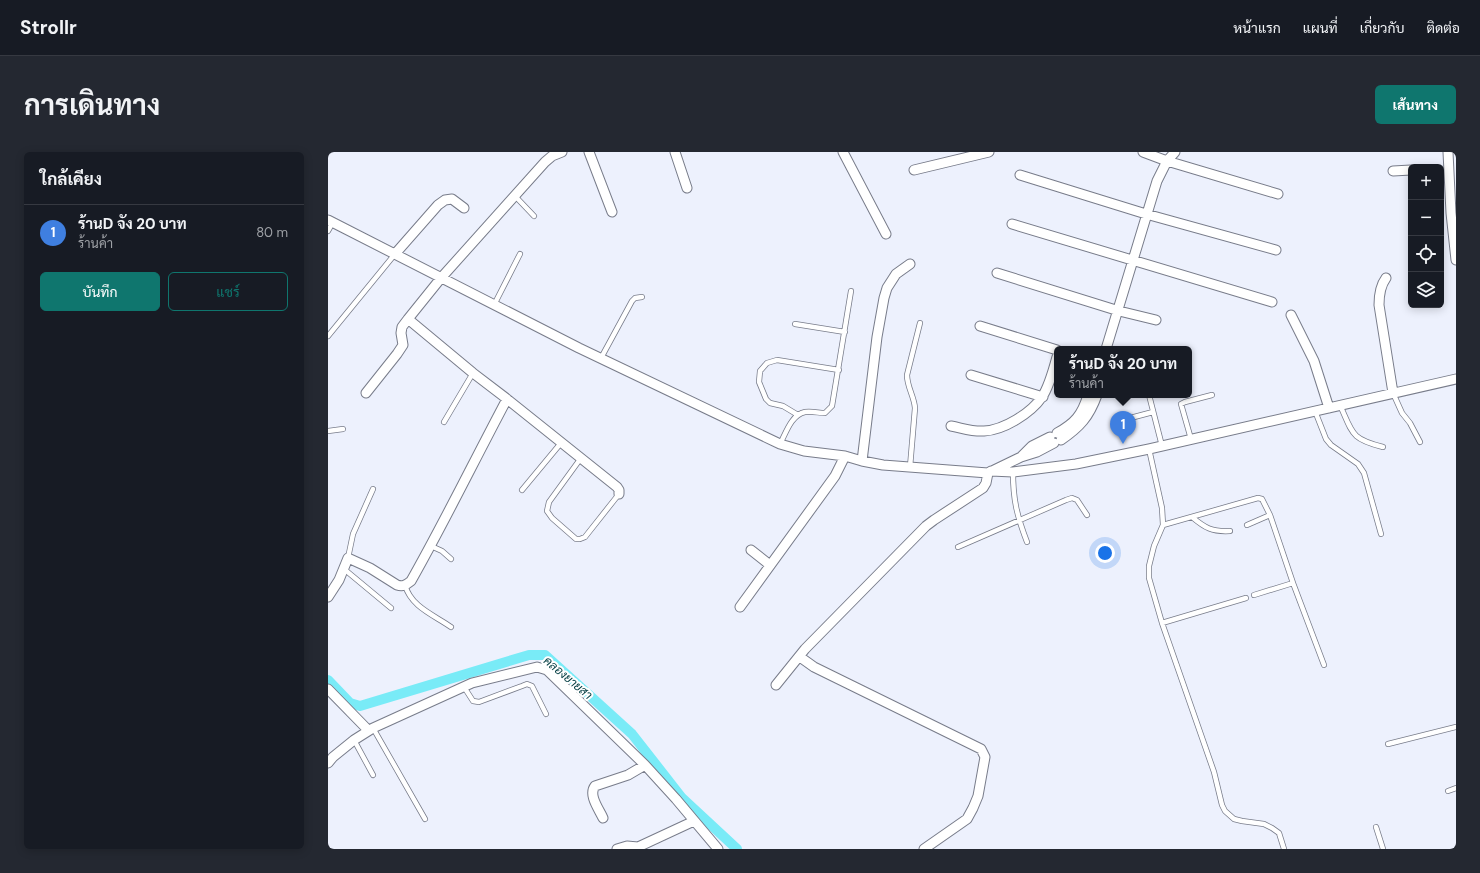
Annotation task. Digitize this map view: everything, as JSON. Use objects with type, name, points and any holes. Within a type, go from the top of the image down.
[{"type":"street","points":[[366,393],[403,345],[401,333],[402,327],[441,278],[545,162],[550,154],[562,152]]},
{"type":"street","points":[[589,152],[612,212]]},
{"type":"street","points":[[675,152],[687,188]]},
{"type":"street","points":[[843,152],[886,234]]},
{"type":"street","points":[[914,170],[986,152]]},
{"type":"street","points":[[1107,346],[1157,181],[1167,161],[1175,152]]},
{"type":"street","points":[[1448,152],[1444,168],[1456,260]]},
{"type":"street","points":[[1147,153],[1167,161],[1278,194]]},
{"type":"street","points":[[1392,171],[1408,170]]},
{"type":"street","points":[[1020,175],[1146,214],[1276,250]]},
{"type":"street","points":[[395,254],[438,205],[445,200],[452,198],[464,208]]},
{"type":"street","points":[[330,221],[494,305],[780,444],[804,451],[845,456],[862,461],[910,467],[989,472],[1013,472],[1076,464],[1149,449],[1456,379]]},
{"type":"street","points":[[1012,224],[1272,302]]},
{"type":"street","points":[[862,461],[877,337],[884,298],[887,288],[896,274],[910,264]]},
{"type":"street","points":[[997,273],[1118,311],[1156,320]]},
{"type":"street","points":[[1386,278],[1379,293],[1379,306],[1393,393]]},
{"type":"street","points":[[1291,315],[1314,361],[1329,408]]},
{"type":"street","points":[[408,319],[473,373],[616,486],[619,490],[619,494]]},
{"type":"street","points":[[980,326],[1054,349]]},
{"type":"street","points":[[951,426],[976,431],[986,431],[1015,420],[1030,411],[1043,397],[1054,365]]},
{"type":"street","points":[[971,375],[1043,397]]},
{"type":"street","points":[[1085,413],[1088,398]]},
{"type":"street","points":[[776,685],[806,649],[926,526],[983,488],[989,472],[1021,457],[1037,452],[1056,438],[1085,413],[1095,398]]},
{"type":"street","points":[[328,597],[339,580],[348,558],[370,568],[401,587],[405,586],[411,581],[449,512],[472,464],[507,399]]},
{"type":"street","points":[[740,607],[836,476],[845,456]]},
{"type":"street","points":[[751,550],[770,565]]},
{"type":"street","points":[[800,656],[814,666],[981,749],[984,752],[985,757],[978,796],[968,819],[924,849]]},
{"type":"street","points":[[328,763],[333,757],[370,729],[464,687],[487,679],[537,667],[547,670],[645,765],[718,849]]},
{"type":"street","points":[[328,689],[370,729]]},
{"type":"street","points":[[604,818],[593,795],[593,789],[595,786],[628,775],[645,765]]},
{"type":"street","points":[[618,849],[628,846],[638,847],[694,821]]},
{"type":"lane","points":[[515,196],[534,216]]},
{"type":"lane","points":[[328,231],[330,221]]},
{"type":"lane","points":[[328,336],[395,254]]},
{"type":"lane","points":[[494,305],[520,254]]},
{"type":"lane","points":[[780,444],[788,427],[798,415],[806,412],[825,413],[832,406],[851,291]]},
{"type":"lane","points":[[601,358],[632,301],[635,298],[642,297]]},
{"type":"lane","points":[[910,467],[915,408],[913,396],[907,382],[907,375],[920,323]]},
{"type":"lane","points":[[795,324],[845,332]]},
{"type":"lane","points":[[798,415],[783,406],[770,403],[766,399],[759,382],[760,371],[767,363],[777,360],[839,370]]},
{"type":"lane","points":[[444,422],[473,373]]},
{"type":"lane","points":[[1393,393],[1402,413],[1410,423],[1420,442]]},
{"type":"lane","points":[[1191,439],[1181,404],[1212,395]]},
{"type":"lane","points":[[1150,398],[1162,446]]},
{"type":"lane","points":[[1340,405],[1353,433],[1366,443],[1383,447]]},
{"type":"lane","points":[[1315,411],[1326,439],[1358,464],[1364,474],[1381,534]]},
{"type":"lane","points":[[1119,420],[1153,412]]},
{"type":"lane","points":[[328,431],[343,429]]},
{"type":"lane","points":[[522,490],[561,443]]},
{"type":"lane","points":[[1149,449],[1162,508],[1163,525],[1154,546],[1148,573],[1150,585],[1214,772],[1225,811],[1234,819],[1264,824],[1272,828],[1279,833],[1284,849]]},
{"type":"lane","points":[[581,458],[549,502],[547,511],[552,518],[576,539],[580,539],[585,537],[619,494]]},
{"type":"lane","points":[[1013,472],[1015,504],[1018,520],[1027,542]]},
{"type":"lane","points":[[348,558],[353,534],[373,488]]},
{"type":"lane","points":[[958,546],[1072,498],[1079,502],[1087,515]]},
{"type":"lane","points":[[1163,525],[1258,498],[1263,500],[1270,515],[1293,583],[1324,665]]},
{"type":"lane","points":[[1247,525],[1270,515]]},
{"type":"lane","points":[[1192,517],[1208,528],[1221,531],[1230,531]]},
{"type":"lane","points":[[431,546],[442,551],[451,559]]},
{"type":"lane","points":[[344,569],[391,608]]},
{"type":"lane","points":[[1254,596],[1293,583]]},
{"type":"lane","points":[[405,586],[413,602],[451,627]]},
{"type":"lane","points":[[1162,623],[1246,598]]},
{"type":"lane","points":[[464,687],[473,701],[479,702],[522,686],[530,685],[532,686],[546,714]]},
{"type":"lane","points":[[1388,744],[1456,727]]},
{"type":"lane","points":[[370,729],[425,819]]},
{"type":"lane","points":[[354,740],[373,775]]},
{"type":"lane","points":[[1448,791],[1456,788]]},
{"type":"lane","points":[[1376,827],[1383,849]]},
{"type":"waterway","name":"คลองยายสา","points":[[328,680],[350,703],[360,706],[529,655],[545,655],[632,734],[682,798],[737,849]]},
{"type":"place","name":"ร้านD จัง 20 บาท","points":[[1123,444]]}]
